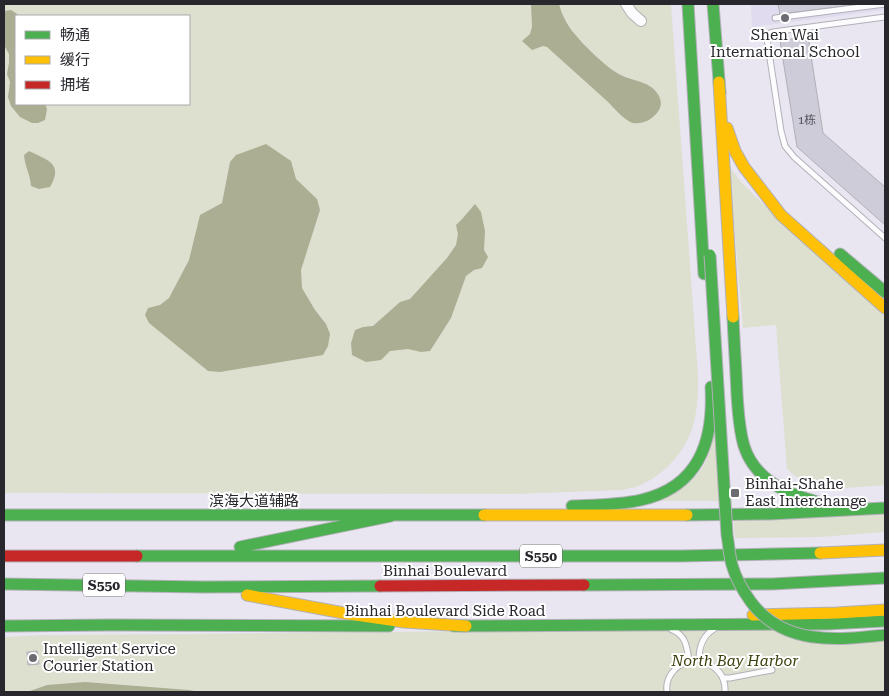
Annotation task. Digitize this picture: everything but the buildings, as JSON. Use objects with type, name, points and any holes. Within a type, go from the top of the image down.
[{"type":"main road","points":[[504,516],[573,506],[628,503],[657,496],[670,490],[688,474],[705,448],[711,420],[711,387],[688,4]]},
{"type":"main road","points":[[713,4],[739,420],[745,449],[751,462],[760,473],[772,484],[784,491],[814,502],[848,507],[880,508]]},
{"type":"main road","points":[[719,82],[725,122],[744,168],[781,215],[885,308]]},
{"type":"main road","points":[[694,105],[702,159],[710,255],[728,535],[732,565],[746,595],[760,612],[778,627],[808,636],[836,638],[885,635]]},
{"type":"main road","points":[[756,183],[885,292]]},
{"type":"main road","points":[[504,516],[770,514],[880,508]]},
{"type":"main road","name":"滨海大道辅路","points":[[4,515],[504,516]]},
{"type":"main road","points":[[197,555],[391,516]]},
{"type":"main road","name":"Binhai Boulevard","points":[[7,555],[681,556],[885,550]]},
{"type":"main road","name":"Binhai Boulevard","points":[[4,584],[204,587],[707,585],[772,584],[885,578]]},
{"type":"main road","points":[[204,587],[383,619],[466,626]]},
{"type":"main road","points":[[602,625],[713,616],[885,610]]},
{"type":"main road","name":"Binhai Boulevard Side Road","points":[[4,626],[724,625],[826,624],[885,621]]},
{"type":"street","points":[[626,4],[641,20]]},
{"type":"lane","points":[[775,18],[885,4]]},
{"type":"lane","points":[[885,17],[773,32],[767,35],[784,146],[885,238]]},
{"type":"lane","points":[[657,625],[676,632],[681,636],[688,650],[689,661],[677,666],[672,672],[668,679],[666,692]]},
{"type":"lane","points":[[724,625],[708,634],[699,651],[699,660],[709,663],[717,669],[723,678],[724,692]]},
{"type":"lane","points":[[723,678],[772,670]]},
{"type":"shaded area","points":[[531,4],[559,4],[563,16],[574,34],[602,62],[617,73],[654,89],[661,102],[657,113],[645,122],[630,122],[547,47],[543,46],[532,50],[522,41],[530,34],[532,27]]},
{"type":"shaded area","name":"Shen Wai International School","points":[[751,4],[885,4],[885,10],[752,27]]},
{"type":"shaded area","points":[[11,10],[18,15],[15,15],[15,105],[45,105],[47,109],[45,120],[38,123],[32,123],[20,117],[11,106],[8,97],[10,82],[7,74],[9,54],[4,45],[4,11]]},
{"type":"shaded area","points":[[266,144],[291,161],[296,179],[317,199],[320,210],[301,270],[302,288],[326,324],[330,334],[328,346],[323,355],[220,372],[208,371],[149,323],[145,315],[148,308],[160,305],[169,298],[189,260],[200,215],[222,203],[230,162],[236,155]]},
{"type":"shaded area","points":[[29,151],[52,163],[55,173],[50,187],[39,189],[31,186],[24,155]]},
{"type":"shaded area","points":[[475,204],[481,212],[485,231],[484,250],[488,257],[482,268],[474,270],[466,276],[451,318],[430,351],[421,352],[408,349],[390,351],[381,360],[366,362],[352,355],[351,343],[355,330],[373,326],[400,302],[410,299],[447,258],[456,245],[458,234],[456,225]]},
{"type":"shaded area","points":[[85,682],[200,692],[27,692],[47,685]]},
{"type":"green space","points":[[4,4],[671,4],[698,375],[696,411],[691,433],[680,452],[665,469],[636,487],[621,490],[515,494],[4,493]]},
{"type":"green space","points":[[729,166],[755,196],[885,316],[885,485],[846,488],[817,484],[795,476],[787,469],[776,325],[743,328]]},
{"type":"green space","points":[[716,430],[722,501],[661,501],[685,486],[700,471],[708,456]]},
{"type":"green space","points":[[885,513],[885,532],[820,537],[735,538],[733,518]]},
{"type":"green space","name":"North Bay Harbor","points":[[761,628],[885,641],[885,692],[200,692],[47,685],[27,692],[4,692],[4,637],[44,635]]},
{"type":"traffic: fast","points":[[688,4],[704,274]]},
{"type":"traffic: fast","points":[[713,4],[720,93]]},
{"type":"traffic: fast","points":[[840,254],[885,292]]},
{"type":"traffic: fast","points":[[710,255],[727,535],[731,561],[738,580],[751,602],[764,616],[779,626],[795,633],[812,637],[830,638],[885,635]]},
{"type":"traffic: fast","points":[[733,317],[739,420],[744,446],[750,459],[768,480],[779,487],[804,498],[831,505]]},
{"type":"traffic: fast","points":[[572,506],[633,502],[661,494],[677,484],[689,473],[699,459],[705,443],[709,426],[711,387]]},
{"type":"traffic: fast","points":[[687,515],[770,514],[885,508]]},
{"type":"traffic: fast","points":[[4,515],[484,515]]},
{"type":"traffic: fast","points":[[240,547],[391,516]]},
{"type":"traffic: fast","points":[[137,556],[681,556],[820,553]]},
{"type":"traffic: fast","points":[[584,585],[772,584],[885,578]]},
{"type":"traffic: fast","points":[[4,584],[204,587],[380,586]]},
{"type":"traffic: fast","points":[[454,626],[827,624],[885,621]]},
{"type":"traffic: fast","points":[[4,626],[389,626]]},
{"type":"traffic: slow","points":[[719,82],[733,317]]},
{"type":"traffic: slow","points":[[727,128],[735,151],[744,167],[781,215],[885,308]]},
{"type":"traffic: slow","points":[[484,515],[687,515]]},
{"type":"traffic: slow","points":[[820,553],[885,550]]},
{"type":"traffic: slow","points":[[247,595],[404,622],[466,626]]},
{"type":"traffic: slow","points":[[753,615],[885,610]]},
{"type":"traffic: jam","points":[[4,556],[137,556]]},
{"type":"traffic: jam","points":[[380,586],[584,585]]},
{"type":"place","name":"Shen Wai International School","points":[[785,18]]},
{"type":"place","name":"Binhai-Shahe East Interchange","points":[[735,493]]},
{"type":"place","name":"Intelligent Service Courier Station","points":[[33,658]]}]
